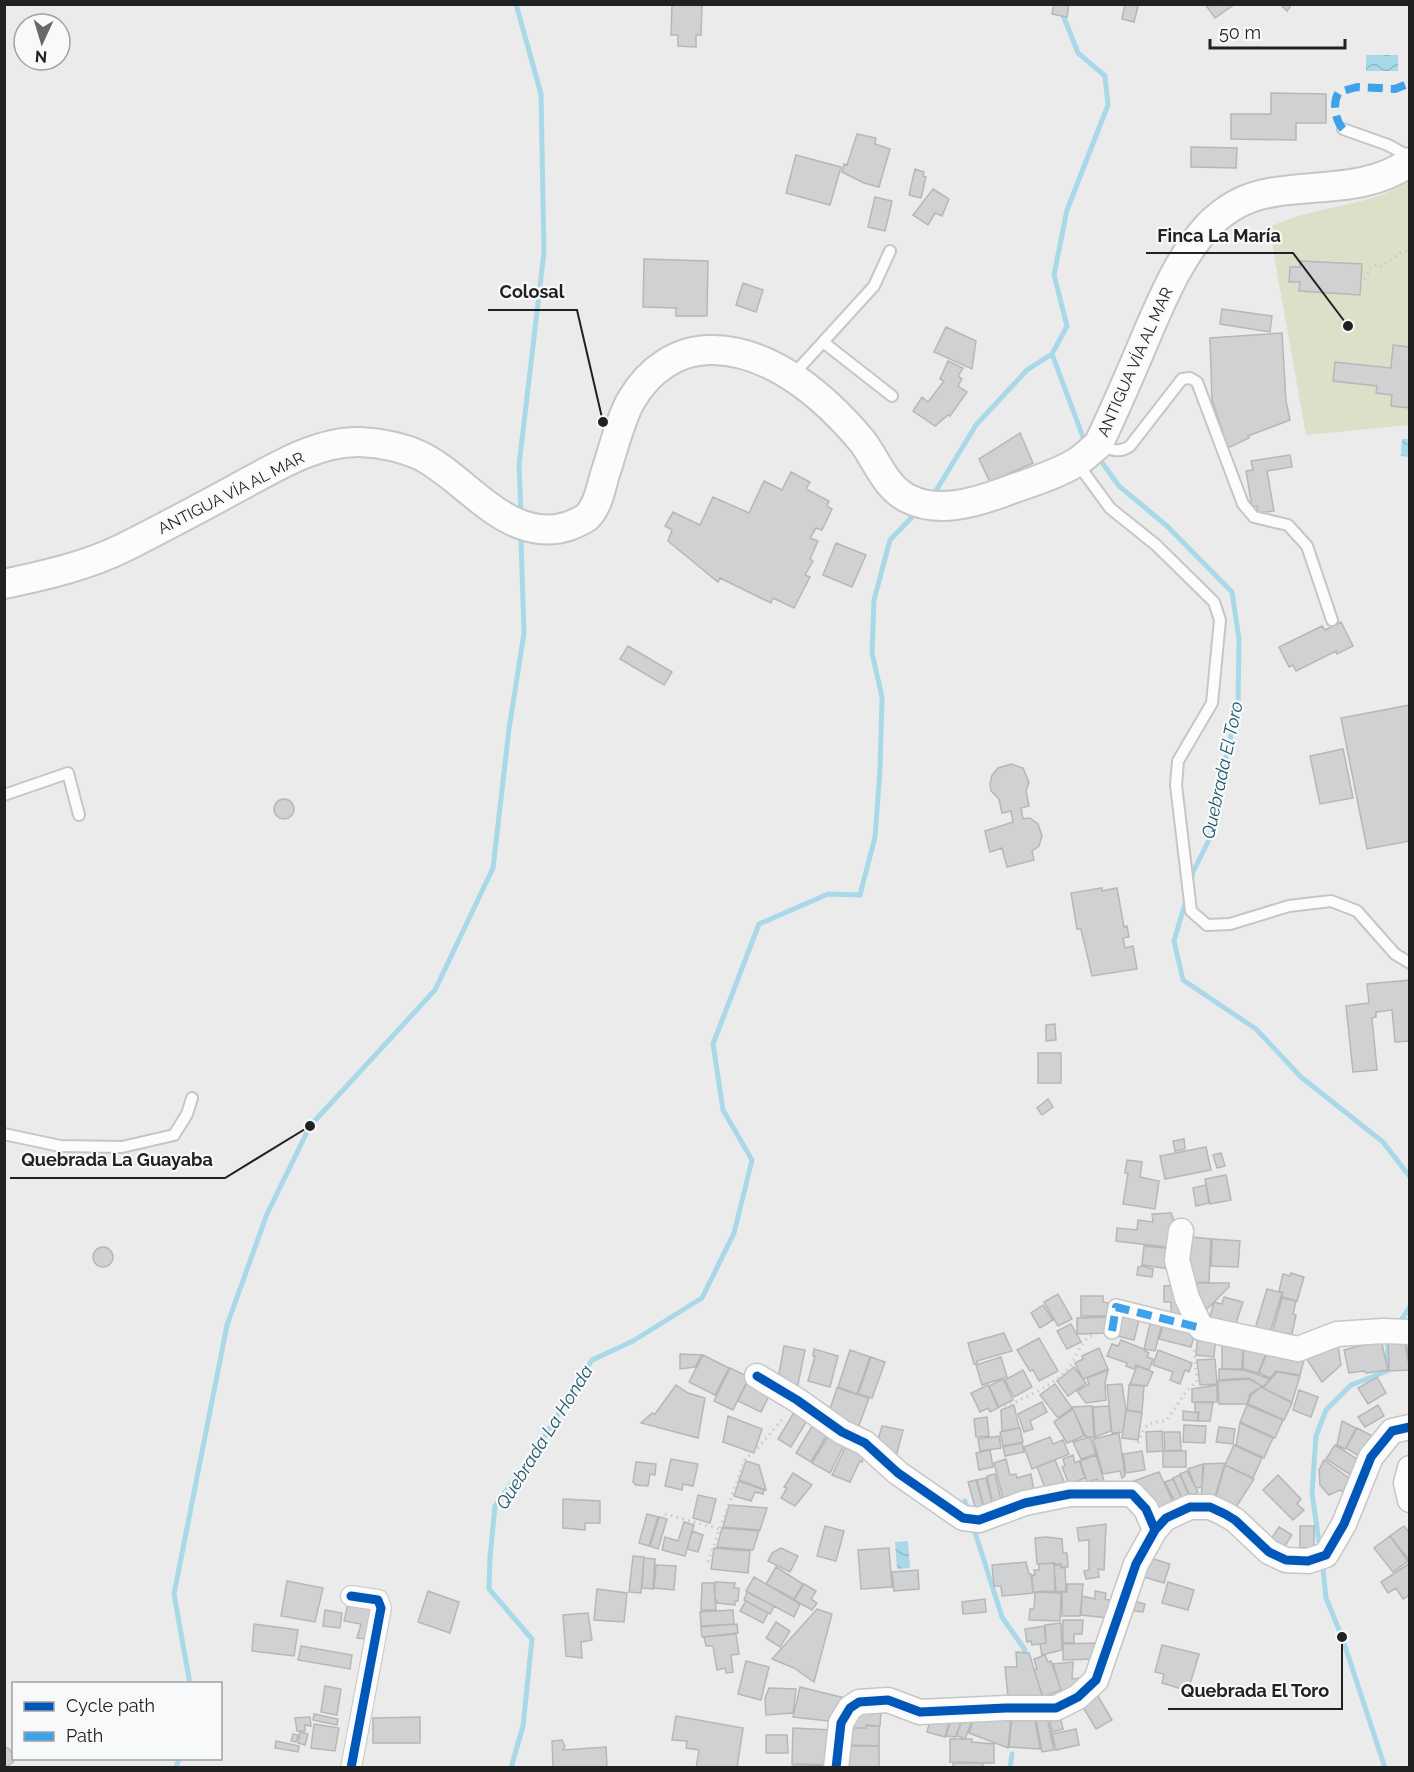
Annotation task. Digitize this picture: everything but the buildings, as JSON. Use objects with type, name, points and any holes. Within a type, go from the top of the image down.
[{"type":"main road","name":"ANTIGUA VÍA AL MAR","points":[[4,584],[51,574],[122,549],[322,447],[359,442],[391,446],[420,456],[474,496],[514,521],[530,527],[568,526],[586,518],[597,500],[630,401],[648,377],[670,360],[691,352],[713,350],[763,361],[792,376],[830,406],[863,443],[886,479],[905,497],[922,504],[950,506],[981,500],[1088,453],[1167,290],[1209,225],[1233,205],[1267,193],[1342,186],[1376,180],[1410,162]]},
{"type":"street","points":[[1181,1231],[1177,1260],[1187,1298],[1201,1328]]},
{"type":"street","points":[[1112,1330],[1116,1307],[1298,1349],[1337,1334],[1410,1332]]},
{"type":"street","points":[[757,1377],[797,1400],[842,1432],[865,1443],[898,1473],[963,1518],[979,1521],[1025,1503],[1070,1494],[1132,1494],[1146,1509],[1155,1530]]},
{"type":"street","points":[[836,1767],[841,1724],[850,1708],[859,1702],[888,1700],[920,1712],[1006,1707],[1056,1708],[1078,1697],[1096,1680],[1136,1564],[1155,1530],[1166,1518],[1190,1508],[1210,1507],[1235,1520],[1269,1552],[1286,1560],[1308,1561],[1326,1555],[1344,1524],[1371,1457],[1392,1431],[1410,1427]]},
{"type":"street","points":[[1410,1468],[1406,1484],[1410,1500]]},
{"type":"street","points":[[351,1596],[378,1600],[381,1608],[351,1767]]},
{"type":"lane","points":[[1343,129],[1388,145],[1410,157]]},
{"type":"lane","points":[[792,376],[874,286],[890,251]]},
{"type":"lane","points":[[823,342],[892,396]]},
{"type":"lane","points":[[1332,620],[1307,546],[1288,525],[1254,517],[1243,504],[1197,382],[1190,378],[1182,379],[1130,446],[1124,450],[1088,453],[1110,508],[1156,545],[1214,602],[1220,620],[1212,703],[1178,761],[1176,785],[1191,911],[1207,925],[1230,924],[1289,906],[1331,901],[1357,911],[1395,954],[1410,963]]},
{"type":"lane","points":[[4,795],[68,773],[79,815]]},
{"type":"lane","points":[[4,1134],[60,1146],[122,1147],[174,1135],[187,1114],[192,1098]]},
{"type":"path","points":[[1364,279],[1368,276],[1371,267],[1376,265],[1380,267],[1402,252],[1410,251]]},
{"type":"path","points":[[1138,1443],[1146,1426],[1152,1422],[1166,1421],[1185,1393],[1197,1381],[1195,1338],[1201,1328]]},
{"type":"path","points":[[1005,1407],[1052,1383],[1074,1361],[1087,1337],[1110,1336],[1112,1330]]},
{"type":"path","points":[[708,1562],[745,1459],[779,1425],[797,1400]]},
{"type":"path","points":[[665,1514],[719,1529]]},
{"type":"green space","points":[[1409,182],[1409,425],[1306,435],[1269,227],[1305,214],[1372,198]]},
{"type":"water","points":[[1366,55],[1398,55],[1398,71],[1366,71]]},
{"type":"water","points":[[1402,439],[1409,439],[1409,457],[1401,456]]},
{"type":"water","points":[[908,1541],[910,1568],[897,1569],[895,1542]]},
{"type":"waterway","points":[[516,4],[541,94],[544,252],[519,465],[521,514]]},
{"type":"waterway","name":"Quebrada La Honda","points":[[934,494],[976,425],[1027,370],[1052,354],[1067,326],[1054,275],[1067,210],[1108,105],[1105,76],[1078,53],[1061,10]]},
{"type":"waterway","name":"Quebrada El Toro","points":[[1052,354],[1087,443]]},
{"type":"waterway","name":"Quebrada El Toro","points":[[1098,457],[1119,486],[1167,526],[1232,592],[1239,639],[1238,706],[1210,838],[1193,872],[1191,882]]},
{"type":"waterway","name":"Quebrada La Honda","points":[[511,1768],[523,1726],[532,1639],[489,1589],[495,1506],[538,1447],[592,1360],[633,1341],[702,1298],[734,1233],[752,1160],[723,1110],[713,1044],[759,924],[828,894],[860,895],[875,837],[880,770],[882,697],[872,653],[874,600],[890,540],[913,516]]},
{"type":"waterway","points":[[190,1682],[174,1594],[227,1325],[267,1214],[310,1126],[435,990],[493,868],[509,729],[524,633],[521,539]]},
{"type":"waterway","name":"Quebrada El Toro","points":[[1187,897],[1174,941],[1183,980],[1256,1029],[1301,1077],[1383,1142],[1410,1177]]},
{"type":"waterway","name":"Quebrada El Toro","points":[[1398,1325],[1410,1307]]},
{"type":"waterway","name":"Quebrada El Toro","points":[[1319,1542],[1312,1493],[1316,1436],[1326,1410],[1351,1385],[1387,1371],[1388,1341]]},
{"type":"waterway","points":[[965,1501],[969,1513]]},
{"type":"waterway","points":[[973,1526],[1002,1617],[1025,1650]]},
{"type":"waterway","name":"Quebrada El Toro","points":[[1323,1569],[1326,1598],[1342,1637],[1385,1768]]},
{"type":"waterway","points":[[1010,1768],[1012,1754]]},
{"type":"waterway","points":[[176,1768],[178,1760]]},
{"type":"marked path","points":[[1343,129],[1335,111],[1339,92],[1357,87],[1395,89],[1410,83]]},
{"type":"marked path","points":[[1112,1331],[1116,1307],[1201,1328]]},
{"type":"cycle path","points":[[757,1376],[797,1400],[842,1432],[865,1443],[898,1473],[963,1518],[979,1520],[1025,1503],[1070,1494],[1132,1494],[1146,1509],[1155,1530]]},
{"type":"cycle path","points":[[836,1768],[841,1723],[850,1708],[859,1702],[888,1700],[920,1712],[1056,1708],[1078,1697],[1096,1680],[1136,1564],[1155,1530],[1166,1518],[1190,1507],[1210,1507],[1225,1514],[1235,1520],[1269,1552],[1286,1560],[1308,1561],[1326,1555],[1344,1524],[1371,1457],[1392,1431],[1410,1427]]},
{"type":"cycle path","points":[[351,1596],[378,1600],[381,1608],[351,1768]]},
{"type":"place","name":"Finca La María","points":[[1348,326]]},
{"type":"place","name":"Colosal","points":[[603,422]]},
{"type":"place","name":"Quebrada La Guayaba","points":[[310,1126]]},
{"type":"place","name":"Quebrada El Toro","points":[[1342,1637]]}]
